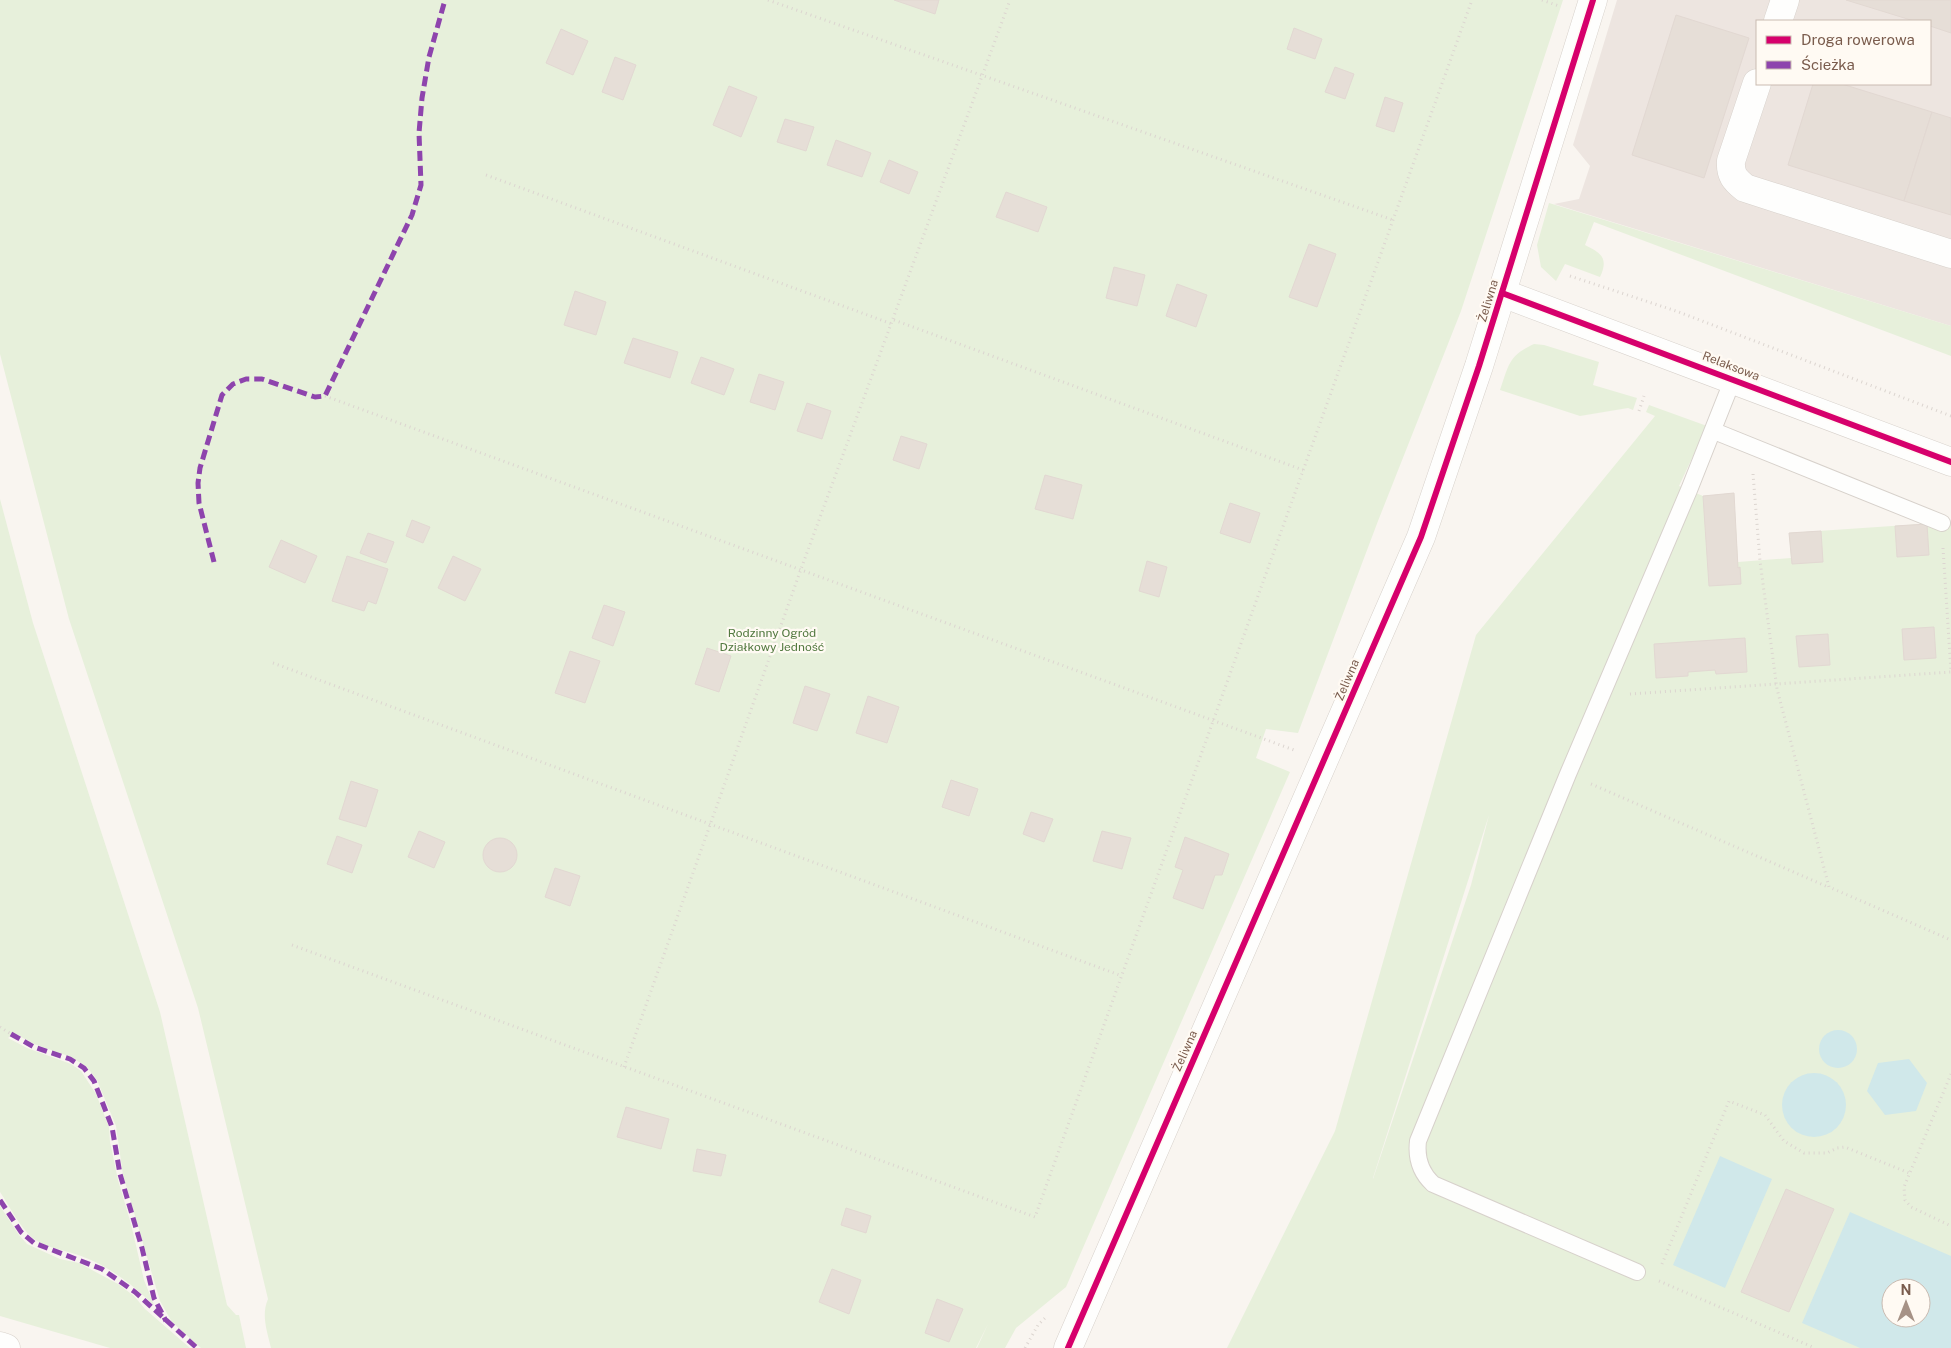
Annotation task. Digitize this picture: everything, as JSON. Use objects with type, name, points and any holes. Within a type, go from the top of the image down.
[{"type":"street","name":"Żeliwna","points":[[1068,1348],[1421,537],[1479,366],[1593,0]]},
{"type":"street","points":[[1778,20],[1785,0]]},
{"type":"street","points":[[1756,85],[1731,162],[1730,171],[1736,181],[1745,188],[1951,254]]},
{"type":"street","name":"Relaksowa","points":[[1502,293],[1951,462]]},
{"type":"street","points":[[0,1346],[6,1348]]},
{"type":"lane","points":[[1637,1272],[1433,1184],[1425,1176],[1417,1153],[1418,1141],[1568,774],[1714,431],[1733,379]]},
{"type":"lane","points":[[1714,431],[1942,522]]},
{"type":"path","points":[[768,0],[1393,220]]},
{"type":"path","points":[[624,1067],[801,569],[1010,0]]},
{"type":"path","points":[[292,945],[1034,1217],[1472,0]]},
{"type":"path","points":[[486,175],[1303,470]]},
{"type":"path","points":[[1570,276],[1676,311],[1951,416]]},
{"type":"path","points":[[325,396],[1324,762]]},
{"type":"path","points":[[1639,411],[1644,396]]},
{"type":"path","points":[[1750,446],[1760,560],[1777,684],[1829,887]]},
{"type":"path","points":[[1602,695],[1951,672],[1942,522]]},
{"type":"path","points":[[273,663],[1122,976]]},
{"type":"path","points":[[1568,774],[1951,940]]},
{"type":"path","points":[[0,1027],[11,1034]]},
{"type":"path","points":[[1951,1074],[1904,1187],[1905,1200],[1911,1207],[1951,1226]]},
{"type":"path","points":[[1656,1280],[1729,1100],[1765,1115],[1784,1141],[1804,1153],[1827,1153],[1845,1147],[1909,1173]]},
{"type":"path","points":[[1637,1272],[1814,1348]]},
{"type":"shaded area","points":[[1617,0],[1951,0],[1951,326],[1554,204],[1579,199],[1590,166],[1573,145]]},
{"type":"green space","name":"Rodzinny Ogród Działkowy Jedność","points":[[0,0],[1563,0],[1461,311],[1378,521],[1298,733],[1266,729],[1256,758],[1290,772],[1066,1287],[1016,1328],[1005,1348],[977,1348],[988,1324],[976,1348],[271,1348],[265,1317],[268,1299],[198,1008],[69,619],[0,354]]},
{"type":"green space","points":[[1549,203],[1951,326],[1951,356],[1594,222],[1585,245],[1602,257],[1604,265],[1600,277],[1565,264],[1556,281],[1541,267],[1537,245]]},
{"type":"green space","points":[[1534,344],[1544,345],[1599,362],[1593,385],[1637,398],[1633,410],[1628,408],[1580,416],[1500,390],[1514,357],[1525,348]]},
{"type":"green space","points":[[1649,405],[1707,426],[1679,486],[1703,496],[1734,493],[1738,562],[1791,558],[1789,533],[1951,522],[1951,1348],[1227,1348],[1335,1131],[1476,635],[1655,416],[1646,412]],"holes":[[[1489,815],[1471,885],[1373,1179]]]},
{"type":"green space","points":[[0,499],[33,623],[160,1012],[227,1305],[236,1315],[239,1315],[246,1348],[201,1348],[172,1322],[160,1301],[123,1175],[116,1126],[97,1080],[87,1067],[71,1057],[34,1044],[14,1033],[8,1038],[27,1048],[71,1064],[81,1071],[96,1094],[109,1127],[110,1142],[118,1180],[131,1224],[144,1280],[154,1305],[129,1283],[102,1265],[81,1256],[45,1245],[34,1239],[20,1223],[0,1192]]},
{"type":"green space","points":[[0,1206],[27,1244],[60,1259],[79,1263],[118,1284],[134,1296],[145,1309],[190,1348],[110,1348],[0,1316]]},
{"type":"water","points":[[1838,1030],[1852,1035],[1857,1049],[1852,1063],[1838,1068],[1824,1063],[1819,1049],[1824,1035]]},
{"type":"water","points":[[1909,1059],[1927,1083],[1916,1111],[1885,1115],[1867,1091],[1878,1063]]},
{"type":"water","points":[[1808,1073],[1820,1073],[1837,1082],[1844,1093],[1846,1105],[1844,1117],[1837,1128],[1820,1137],[1808,1137],[1796,1132],[1787,1123],[1782,1111],[1782,1099],[1787,1087],[1796,1078]]},
{"type":"water","points":[[1720,1156],[1772,1179],[1725,1288],[1673,1265]]},
{"type":"water","points":[[1850,1212],[1951,1256],[1951,1348],[1860,1348],[1802,1323]]},
{"type":"building","points":[[894,0],[939,0],[935,14]]},
{"type":"building","points":[[1846,0],[1951,0],[1951,33],[1931,26],[1931,20],[1911,20]]},
{"type":"building","points":[[1676,15],[1749,38],[1704,178],[1632,155]]},
{"type":"building","points":[[1294,28],[1322,39],[1315,59],[1287,49]]},
{"type":"building","points":[[561,29],[588,41],[573,75],[546,63]]},
{"type":"building","points":[[615,57],[636,65],[623,100],[602,92]]},
{"type":"building","points":[[1335,67],[1354,74],[1345,99],[1325,92]]},
{"type":"building","points":[[1813,85],[1845,85],[1932,112],[1904,201],[1788,165]]},
{"type":"building","points":[[729,86],[757,97],[741,137],[713,125]]},
{"type":"building","points":[[1385,97],[1403,103],[1394,132],[1376,126]]},
{"type":"building","points":[[1932,112],[1951,118],[1951,215],[1904,201]]},
{"type":"building","points":[[785,119],[814,127],[806,151],[777,142]]},
{"type":"building","points":[[836,140],[871,153],[862,177],[827,165]]},
{"type":"building","points":[[889,160],[918,172],[909,194],[880,182]]},
{"type":"building","points":[[1006,192],[1047,207],[1038,232],[996,217]]},
{"type":"building","points":[[1309,244],[1336,254],[1317,307],[1289,297]]},
{"type":"building","points":[[1114,267],[1145,275],[1137,306],[1106,298]]},
{"type":"building","points":[[1177,284],[1207,295],[1196,327],[1166,316]]},
{"type":"building","points":[[575,291],[606,302],[596,335],[564,325]]},
{"type":"building","points":[[633,338],[678,352],[670,378],[624,363]]},
{"type":"building","points":[[701,357],[734,369],[724,395],[691,383]]},
{"type":"building","points":[[759,374],[784,382],[775,410],[750,402]]},
{"type":"building","points":[[807,403],[831,411],[822,439],[797,431]]},
{"type":"building","points":[[901,436],[927,444],[919,469],[893,460]]},
{"type":"building","points":[[1045,475],[1082,485],[1073,519],[1035,509]]},
{"type":"building","points":[[1734,493],[1738,568],[1740,567],[1741,584],[1709,586],[1703,496]]},
{"type":"building","points":[[1230,503],[1260,513],[1250,543],[1220,533]]},
{"type":"building","points":[[412,520],[430,527],[423,543],[406,536]]},
{"type":"building","points":[[1927,524],[1929,555],[1897,557],[1895,526]]},
{"type":"building","points":[[1821,531],[1823,562],[1792,564],[1789,533]]},
{"type":"building","points":[[368,533],[394,542],[386,563],[360,553]]},
{"type":"building","points":[[281,540],[317,556],[305,583],[269,567]]},
{"type":"building","points":[[347,556],[388,569],[376,604],[368,601],[364,611],[332,601]]},
{"type":"building","points":[[453,556],[481,569],[465,601],[438,588]]},
{"type":"building","points":[[1147,561],[1167,567],[1159,597],[1139,591]]},
{"type":"building","points":[[604,605],[625,612],[613,646],[592,638]]},
{"type":"building","points":[[1934,627],[1936,658],[1904,660],[1902,629]]},
{"type":"building","points":[[1828,634],[1830,665],[1799,667],[1796,636]]},
{"type":"building","points":[[1745,638],[1747,672],[1716,674],[1715,670],[1688,672],[1688,676],[1656,678],[1654,644]]},
{"type":"building","points":[[707,648],[731,656],[719,692],[695,684]]},
{"type":"building","points":[[570,651],[600,661],[585,703],[555,693]]},
{"type":"building","points":[[805,686],[830,694],[817,731],[793,723]]},
{"type":"building","points":[[868,696],[899,707],[887,743],[856,733]]},
{"type":"building","points":[[951,780],[978,789],[969,816],[942,807]]},
{"type":"building","points":[[351,781],[378,790],[366,827],[339,819]]},
{"type":"building","points":[[1031,812],[1053,819],[1044,842],[1023,834]]},
{"type":"building","points":[[419,831],[445,842],[434,868],[408,857]]},
{"type":"building","points":[[1102,831],[1131,838],[1122,869],[1093,861]]},
{"type":"building","points":[[337,836],[362,845],[352,873],[327,864]]},
{"type":"building","points":[[1185,837],[1229,854],[1222,875],[1215,875],[1203,909],[1173,898],[1183,870],[1175,867]]},
{"type":"building","points":[[500,838],[512,843],[517,855],[512,867],[500,872],[488,867],[483,855],[488,843]]},
{"type":"building","points":[[555,868],[580,876],[570,906],[545,897]]},
{"type":"building","points":[[626,1107],[669,1119],[661,1149],[617,1137]]},
{"type":"building","points":[[697,1149],[726,1155],[721,1176],[693,1171]]},
{"type":"building","points":[[1786,1189],[1834,1209],[1789,1312],[1741,1292]]},
{"type":"building","points":[[846,1208],[871,1216],[866,1233],[841,1225]]},
{"type":"building","points":[[832,1269],[861,1280],[849,1314],[819,1302]]},
{"type":"building","points":[[937,1299],[963,1309],[949,1342],[925,1333]]},
{"type":"marked path","points":[[214,562],[199,503],[198,483],[200,468],[222,395],[233,384],[246,379],[262,379],[315,397],[325,396],[412,215],[421,185],[419,133],[422,98],[429,57],[445,0]]},
{"type":"marked path","points":[[11,1034],[34,1047],[70,1059],[84,1068],[94,1081],[112,1127],[120,1174],[142,1248],[154,1298],[166,1321]]},
{"type":"marked path","points":[[0,1200],[21,1232],[34,1243],[102,1269],[135,1292],[197,1348]]},
{"type":"cycle path","points":[[1068,1348],[1421,537],[1479,366],[1593,0]]},
{"type":"cycle path","points":[[1502,293],[1951,462]]}]
